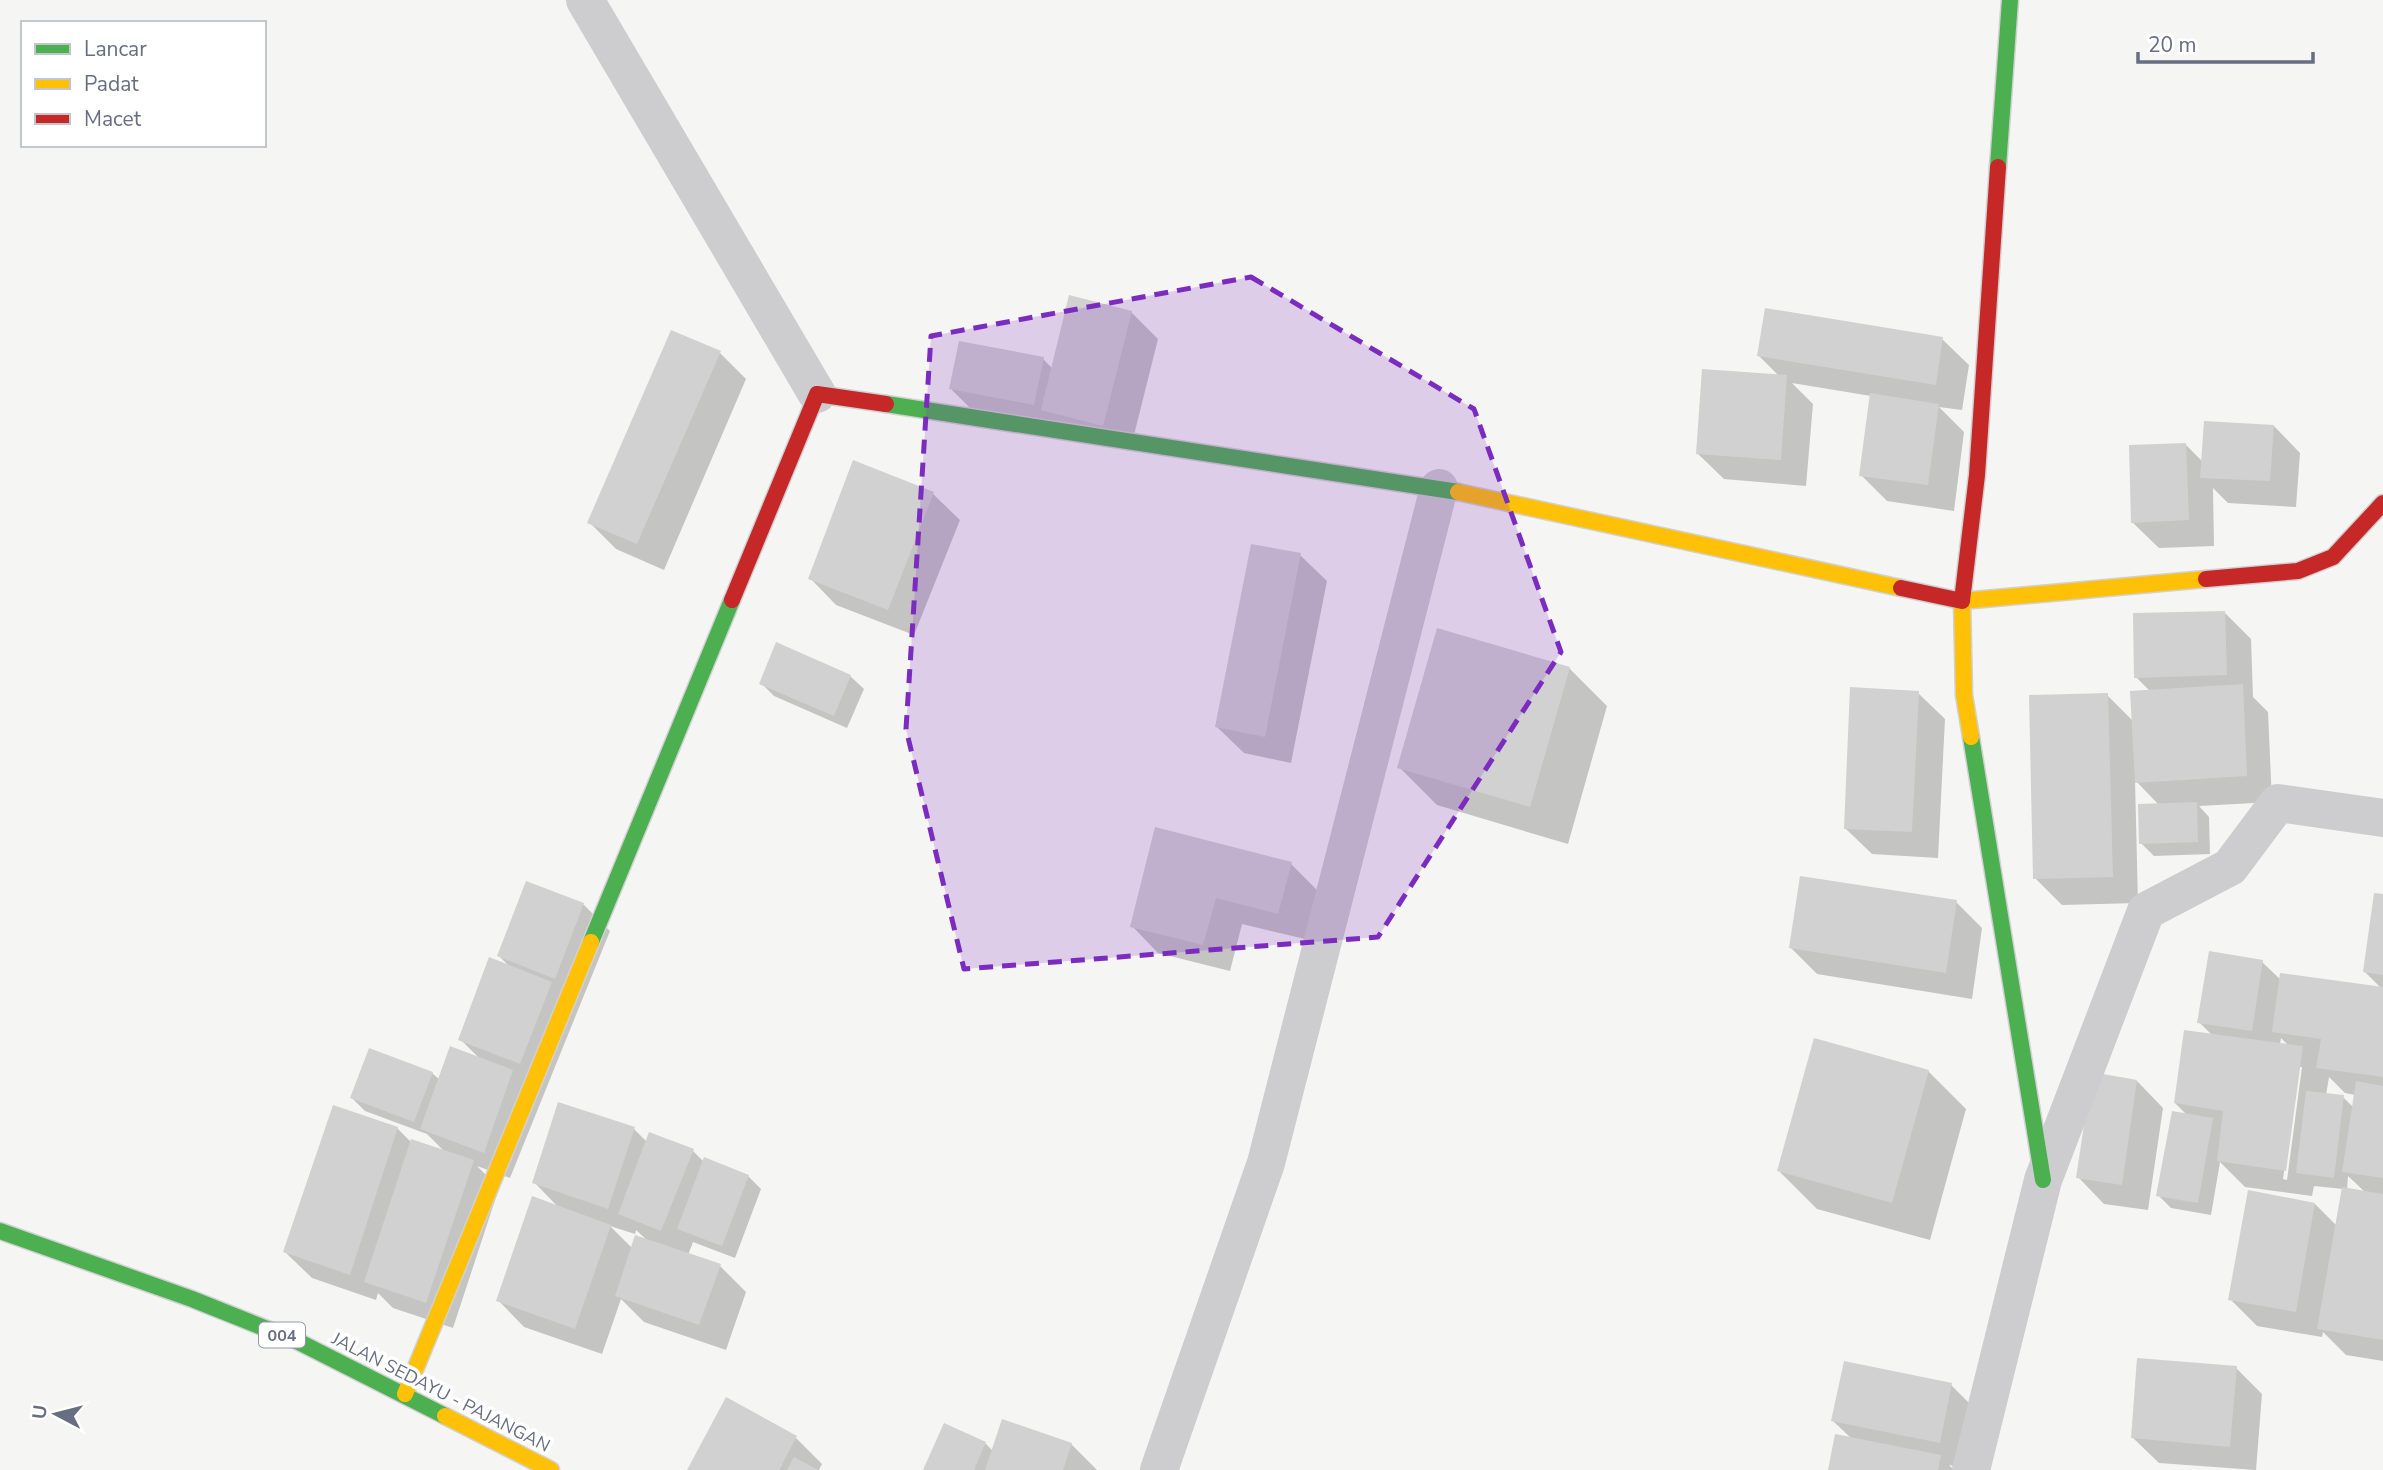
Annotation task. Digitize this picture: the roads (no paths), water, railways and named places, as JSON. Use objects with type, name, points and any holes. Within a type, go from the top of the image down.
[{"type":"street","points":[[585,0],[817,394]]},
{"type":"street","points":[[2010,0],[1979,451],[1971,542],[1962,601],[1964,695],[2043,1180]]},
{"type":"street","points":[[817,394],[1439,488],[1962,601],[2298,571],[2333,557],[2383,503]]},
{"type":"street","points":[[405,1394],[817,394]]},
{"type":"street","points":[[1159,1470],[1266,1163],[1439,488]]},
{"type":"street","points":[[1971,1470],[2043,1180],[2146,912],[2230,867],[2278,803],[2383,818]]},
{"type":"street","name":"JALAN SEDAYU - PAJANGAN","points":[[0,1231],[192,1299],[285,1336],[405,1394],[551,1470]]}]
